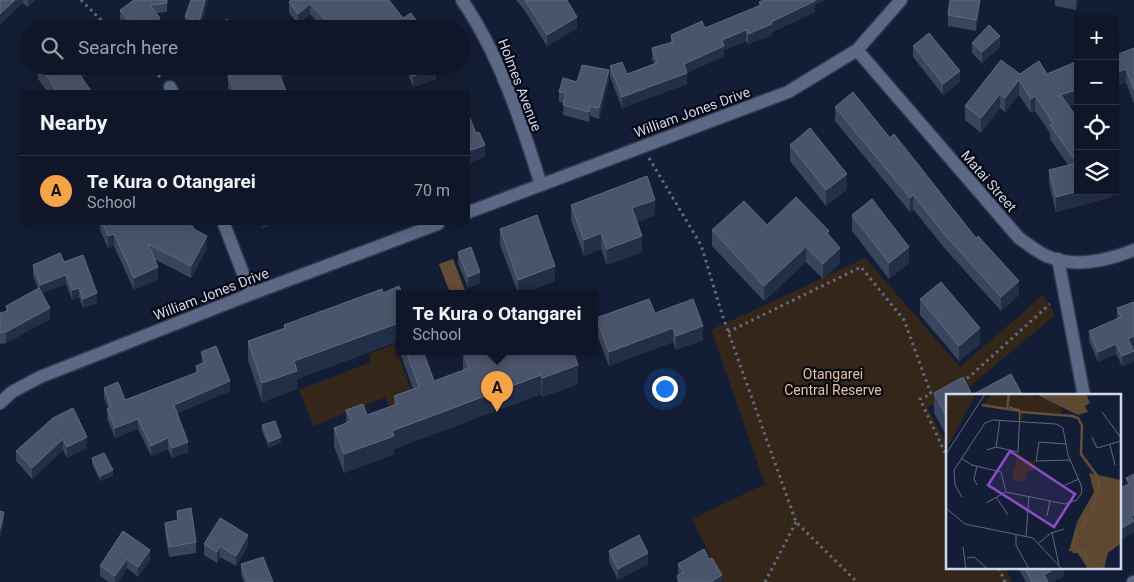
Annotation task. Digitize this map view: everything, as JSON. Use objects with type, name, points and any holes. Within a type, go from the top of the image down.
[{"type":"street","name":"Holmes Avenue","points":[[462,0],[483,31],[497,62],[541,185]]},
{"type":"street","name":"William Jones Drive","points":[[470,212],[788,92],[857,50],[901,0]]},
{"type":"street","name":"Matai Street","points":[[857,50],[1019,238],[1049,257],[1073,262],[1110,259],[1134,250]]},
{"type":"street","points":[[224,225],[251,294]]},
{"type":"street","name":"William Jones Drive","points":[[0,403],[12,392],[40,377],[251,294],[435,225]]},
{"type":"street","points":[[1058,259],[1084,394]]},
{"type":"path","points":[[81,0],[101,20]]},
{"type":"path","points":[[642,146],[702,244],[728,332],[796,522],[857,582]]},
{"type":"path","points":[[728,332],[861,267],[904,320],[931,394]]},
{"type":"path","points":[[954,384],[969,377],[1050,306],[1052,297]]},
{"type":"path","points":[[939,391],[920,399],[946,454]]},
{"type":"path","points":[[765,582],[796,522]]},
{"type":"path","points":[[1000,570],[1005,582]]},
{"type":"green space","name":"Otangarei Central Reserve","points":[[865,258],[960,367],[1043,295],[1055,315],[963,392],[946,394],[946,399],[927,407],[946,442],[946,570],[1007,570],[1012,582],[723,582],[692,519],[765,484],[711,330]]},
{"type":"green space","points":[[394,344],[396,355],[398,355],[415,399],[390,409],[385,397],[313,426],[299,390],[371,362],[369,354]]},
{"type":"shaded area","points":[[453,259],[465,290],[449,290],[439,264]]},
{"type":"building","points":[[0,0],[15,0],[0,14]]},
{"type":"building","points":[[134,0],[167,0],[167,3],[150,5],[160,18],[157,20],[136,20],[134,18],[128,20],[120,10]]},
{"type":"building","points":[[191,0],[205,0],[200,20],[185,17]]},
{"type":"building","points":[[291,0],[389,0],[403,18],[411,13],[416,20],[325,20],[310,4],[298,14],[289,2]]},
{"type":"building","points":[[525,0],[567,0],[577,17],[547,35]]},
{"type":"building","points":[[764,0],[815,1],[771,22],[772,24],[748,34],[746,30],[722,40],[724,46],[684,64],[687,73],[622,97],[610,66],[622,62],[627,74],[657,63],[652,48],[673,42],[671,35],[702,21],[705,28],[761,5],[759,2]]},
{"type":"building","points":[[950,0],[980,0],[976,20],[948,15]]},
{"type":"building","points":[[989,25],[1000,36],[982,52],[972,43]]},
{"type":"building","points":[[929,33],[960,71],[943,84],[913,46]]},
{"type":"building","points":[[1134,48],[1134,90],[1126,69],[1119,72],[1119,54]]},
{"type":"building","points":[[1001,60],[1020,74],[1039,61],[1047,74],[1074,63],[1074,90],[1061,95],[1074,113],[1074,159],[1050,125],[1053,123],[1035,96],[1031,99],[1019,80],[1005,98],[1000,94],[981,118],[965,106]]},
{"type":"building","points":[[582,65],[609,70],[599,108],[590,106],[589,112],[563,105],[566,93],[559,92],[563,78],[577,82]]},
{"type":"building","points":[[46,75],[80,75],[90,90],[56,90]]},
{"type":"building","points":[[280,75],[286,90],[234,90],[228,76]]},
{"type":"building","points":[[853,92],[890,138],[894,134],[976,238],[978,236],[1019,281],[1001,297],[946,236],[913,195],[910,198],[835,107]]},
{"type":"building","points":[[470,118],[476,133],[479,132],[485,145],[470,151]]},
{"type":"building","points":[[810,128],[847,174],[826,190],[790,145]]},
{"type":"building","points":[[1074,164],[1074,192],[1056,197],[1049,170]]},
{"type":"building","points":[[647,176],[655,200],[632,208],[642,236],[607,249],[601,233],[584,240],[571,205]]},
{"type":"building","points":[[796,197],[829,231],[827,233],[840,248],[823,264],[806,247],[764,286],[712,230],[744,201],[767,225]]},
{"type":"building","points":[[872,199],[909,247],[889,263],[852,215]]},
{"type":"building","points":[[537,215],[555,266],[518,280],[500,229]]},
{"type":"building","points":[[103,225],[192,225],[194,229],[207,236],[191,266],[148,244],[158,267],[134,278],[114,234],[108,236]]},
{"type":"building","points":[[471,247],[480,272],[468,277],[458,252]]},
{"type":"building","points":[[60,253],[64,262],[83,255],[97,293],[83,299],[79,288],[72,290],[66,275],[40,285],[33,265]]},
{"type":"building","points":[[941,282],[980,328],[959,346],[920,299]]},
{"type":"building","points":[[399,286],[401,290],[396,290],[396,324],[294,361],[297,371],[262,383],[248,341],[285,328],[284,325],[382,289],[383,293]]},
{"type":"building","points":[[39,288],[50,308],[6,332],[0,333],[0,313],[8,311],[6,306]]},
{"type":"building","points":[[649,299],[655,313],[693,299],[703,326],[676,336],[673,328],[609,352],[598,323],[598,317]]},
{"type":"building","points":[[1134,302],[1134,336],[1128,339],[1134,351],[1122,356],[1116,344],[1098,352],[1089,331],[1121,317],[1117,308]]},
{"type":"building","points":[[216,346],[230,381],[174,405],[188,442],[172,448],[168,438],[151,446],[138,419],[115,428],[107,409],[111,407],[104,388],[118,382],[125,400],[198,372],[196,366],[205,362],[201,352]]},
{"type":"building","points":[[407,355],[424,355],[434,381],[469,368],[464,355],[495,355],[496,358],[504,355],[574,355],[578,365],[542,378],[541,375],[392,431],[394,436],[344,454],[334,428],[351,421],[346,410],[363,404],[367,415],[397,404],[394,396],[419,387]]},
{"type":"building","points":[[1011,374],[1022,394],[974,394]]},
{"type":"building","points":[[963,377],[972,394],[946,394],[946,415],[934,393]]},
{"type":"building","points":[[73,408],[87,437],[67,447],[63,439],[32,468],[16,451],[53,418]]},
{"type":"building","points":[[275,421],[281,437],[269,442],[262,425]]},
{"type":"building","points":[[104,453],[113,470],[100,476],[92,458]]},
{"type":"building","points":[[1134,474],[1134,515],[1131,516],[1134,521],[1122,528],[1122,487],[1129,484],[1126,478]]},
{"type":"building","points":[[191,508],[196,542],[169,547],[165,523],[178,520],[177,511]]},
{"type":"building","points":[[0,511],[4,512],[0,529]]},
{"type":"building","points":[[220,518],[248,535],[236,556],[220,546],[217,552],[204,544]]},
{"type":"building","points":[[123,531],[150,550],[138,567],[127,559],[115,576],[100,566]]},
{"type":"building","points":[[639,535],[648,553],[618,569],[609,551]]},
{"type":"building","points":[[704,549],[709,559],[712,558],[722,575],[711,582],[680,582],[677,576],[683,572],[678,564]]},
{"type":"building","points":[[263,557],[273,582],[247,582],[241,564]]},
{"type":"building","points":[[1026,570],[1053,570],[1044,575],[1048,581],[1032,582]]},
{"type":"place","name":"Te Kura o Otangarei","points":[[497,412]]}]
